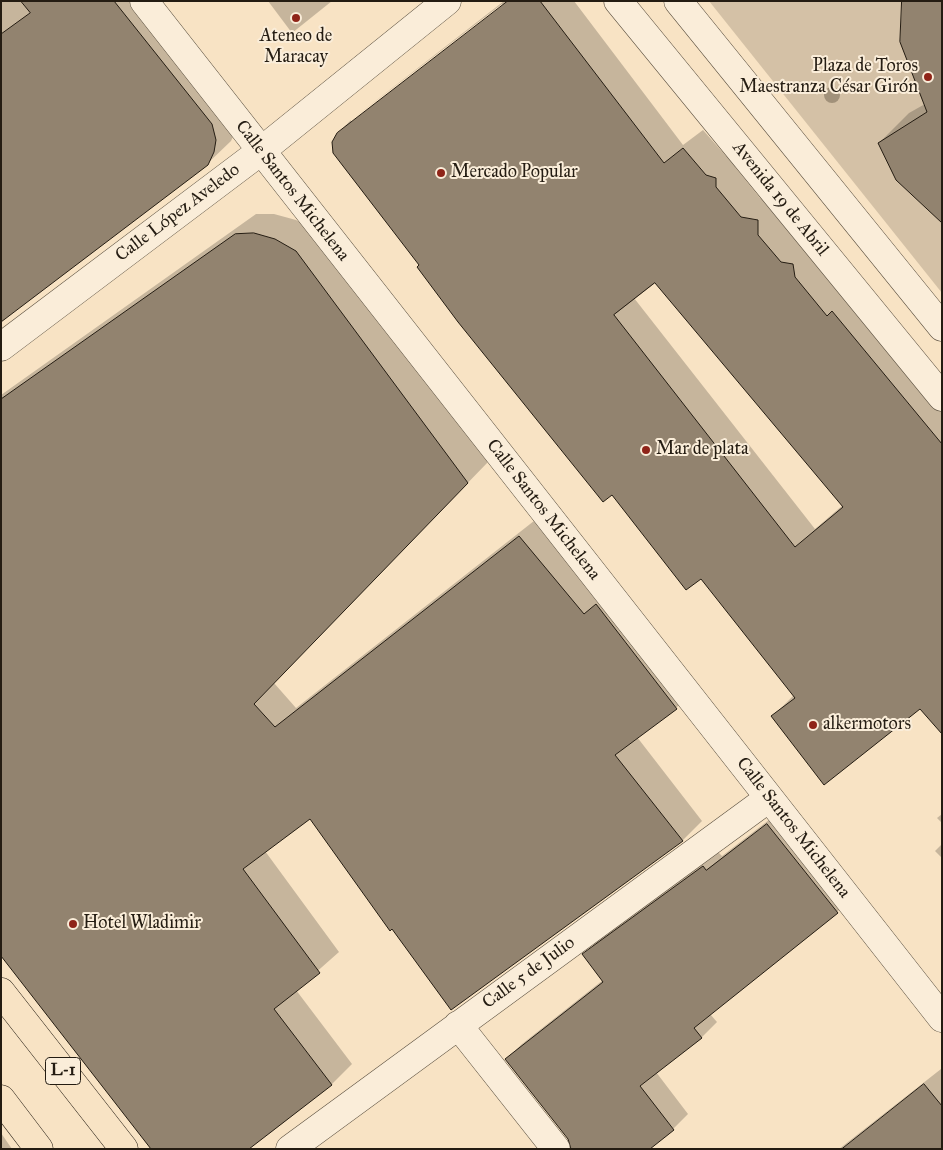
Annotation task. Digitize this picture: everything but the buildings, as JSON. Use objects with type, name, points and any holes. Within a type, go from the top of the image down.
[{"type":"main road","name":"L-1","points":[[1,992],[124,1149]]},
{"type":"main road","points":[[1,1099],[39,1149]]},
{"type":"street","name":"Calle Santos Michelena","points":[[144,1],[942,1018]]},
{"type":"street","name":"Calle López Aveledo","points":[[1,347],[261,151],[446,1]]},
{"type":"street","name":"Avenida 19 de Abril","points":[[618,1],[942,397]]},
{"type":"street","points":[[678,1],[942,327]]},
{"type":"street","name":"Calle 5 de Julio","points":[[290,1149],[769,798]]},
{"type":"street","points":[[458,1025],[556,1149]]},
{"type":"shaded area","points":[[709,1],[942,1],[942,293]]},
{"type":"place","name":"Ateneo de Maracay","points":[[296,18]]},
{"type":"place","name":"Plaza de Toros Maestranza César Girón","points":[[928,77]]},
{"type":"place","name":"Mercado Popular","points":[[441,173]]},
{"type":"place","name":"Mar de plata","points":[[646,450]]},
{"type":"place","name":"alkermotors","points":[[813,725]]},
{"type":"place","name":"Hotel Wladimir","points":[[73,924]]}]
